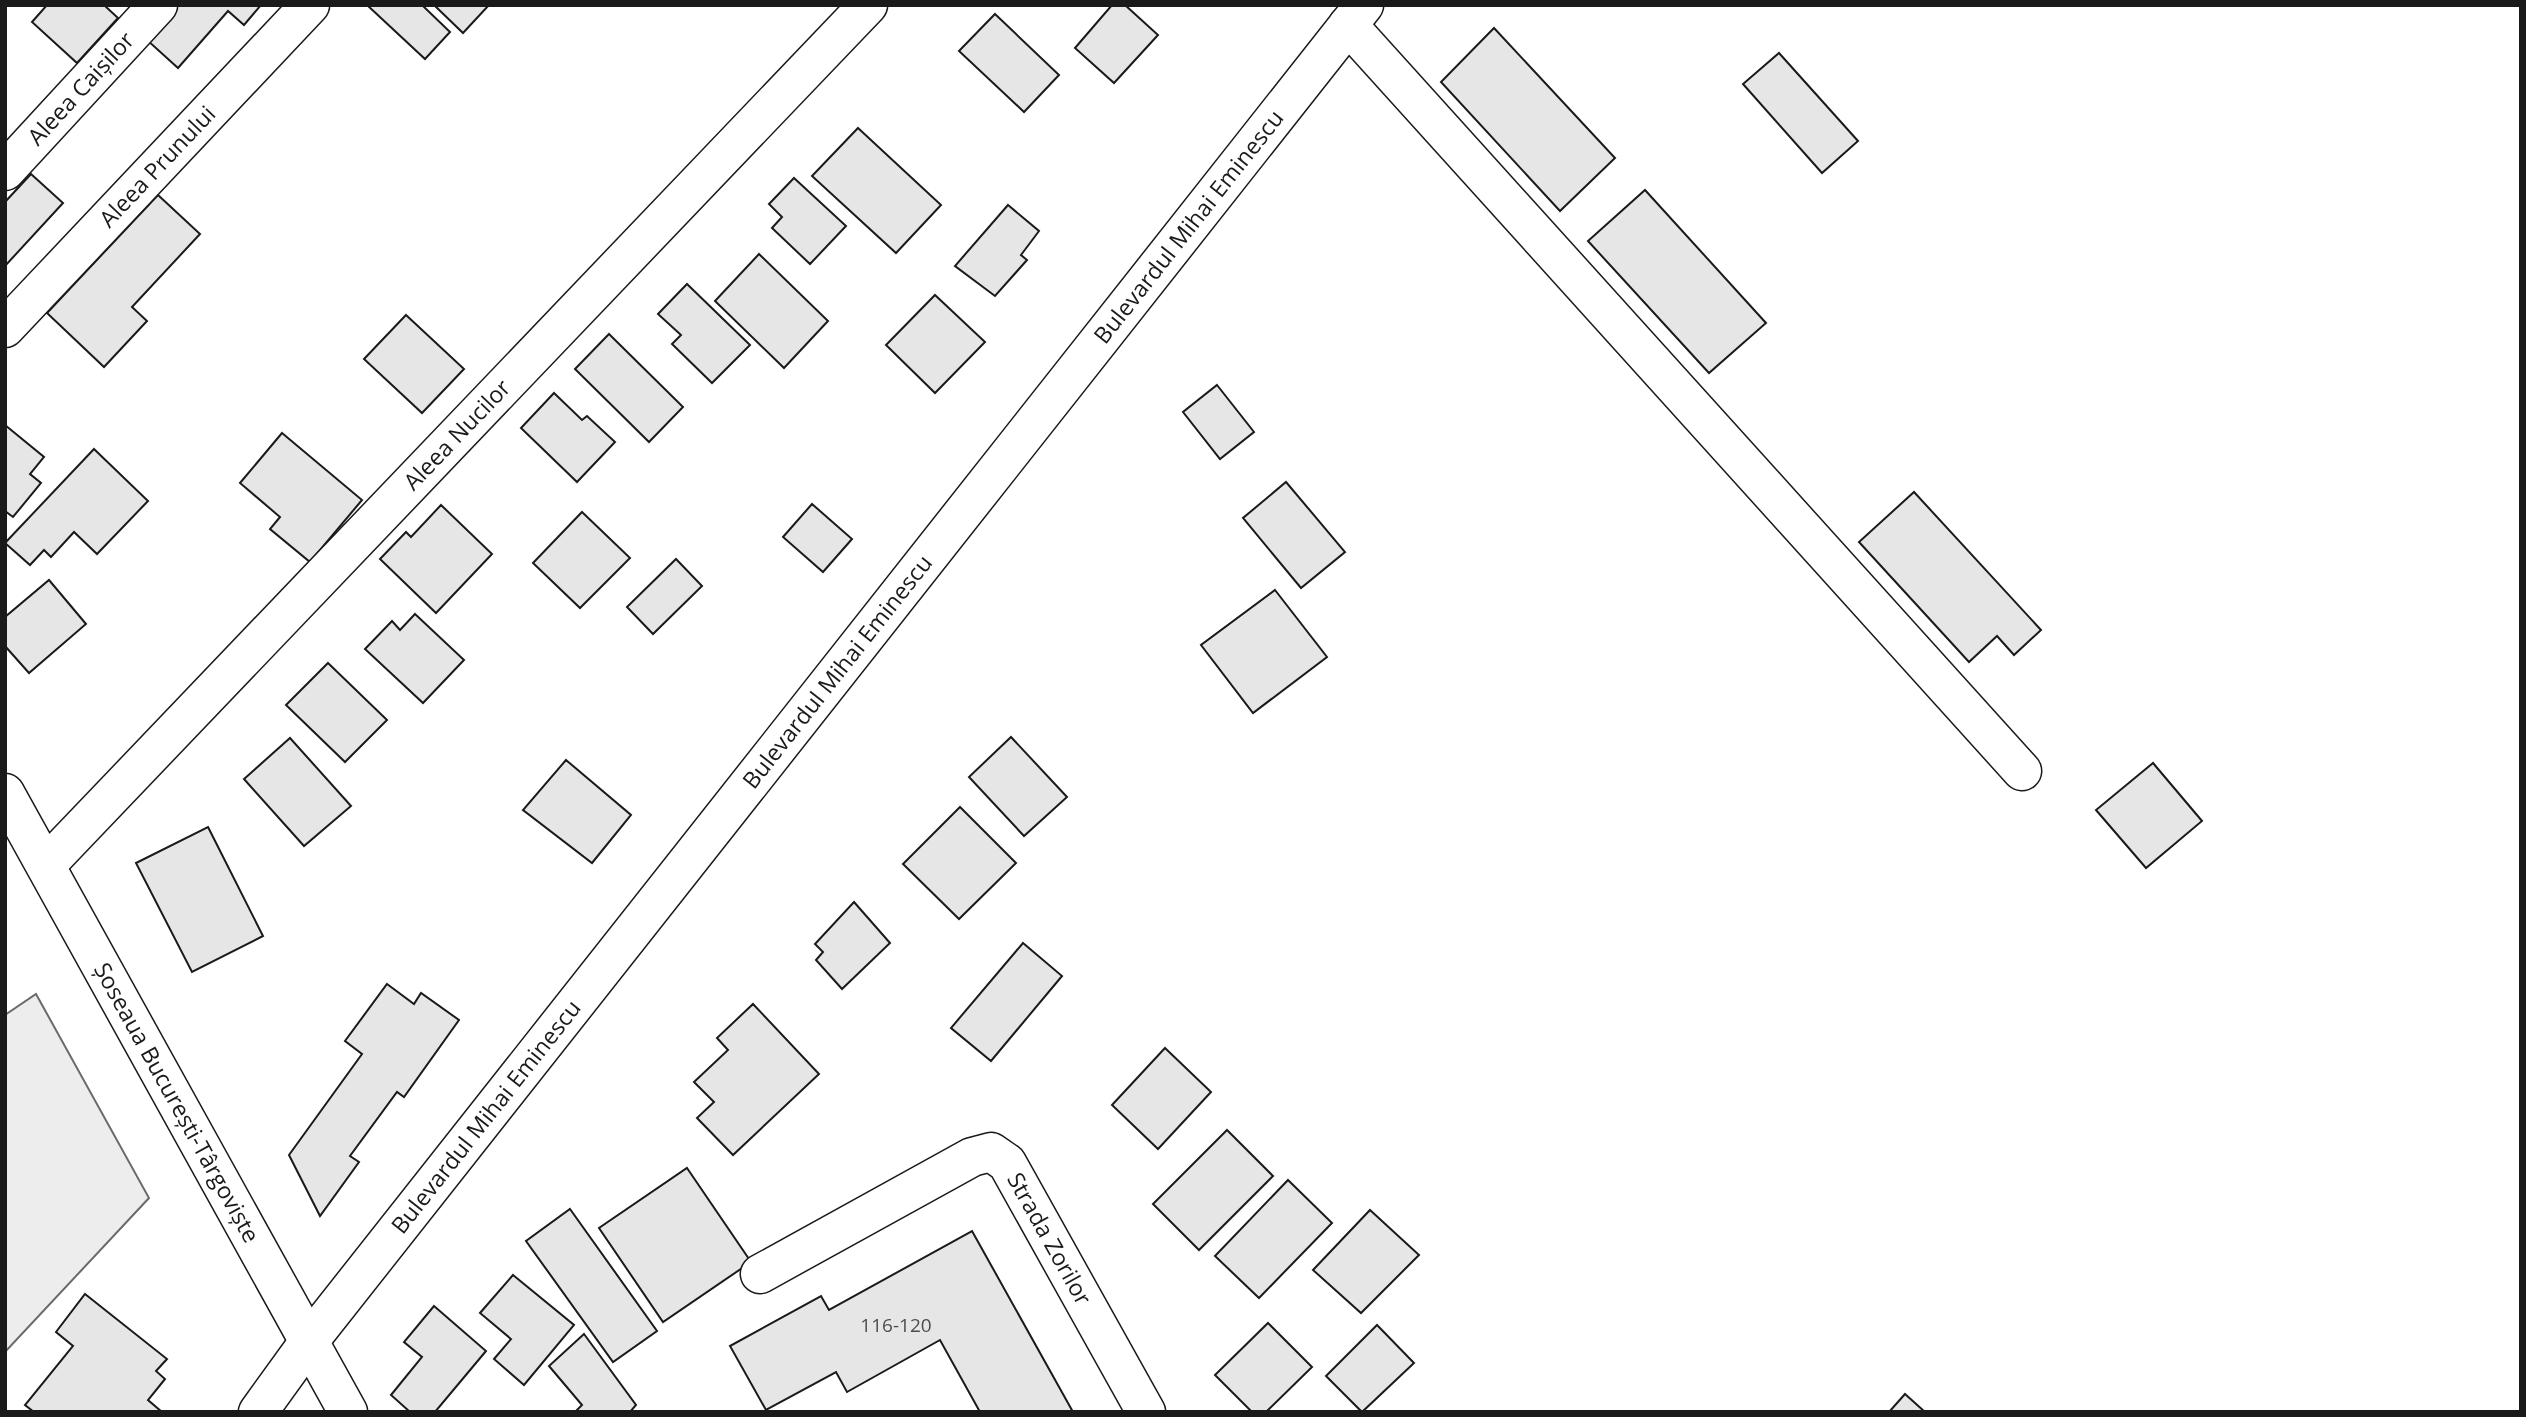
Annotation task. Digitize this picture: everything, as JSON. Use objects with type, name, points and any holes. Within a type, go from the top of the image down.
[{"type":"street","name":"Aleea Caișilor","points":[[5,171],[158,5]]},
{"type":"street","name":"Aleea Prunului","points":[[5,328],[310,5]]},
{"type":"street","name":"Aleea Nucilor","points":[[46,865],[868,5]]},
{"type":"street","points":[[1356,15],[2022,771]]},
{"type":"street","name":"Bulevardul Mihai Eminescu","points":[[258,1412],[310,1340],[1356,15]]},
{"type":"street","name":"Șoseaua București-Târgoviște","points":[[5,793],[348,1412]]},
{"type":"street","name":"Strada Zorilor","points":[[760,1274],[972,1157],[991,1152],[1007,1163],[1146,1412]]},
{"type":"shaded area","points":[[36,994],[149,1198],[5,1352],[5,1015]]},
{"type":"building","points":[[47,5],[104,5],[118,18],[77,63],[32,22]]},
{"type":"building","points":[[177,5],[261,5],[244,25],[228,11],[178,68],[147,40]]},
{"type":"building","points":[[367,5],[422,5],[450,32],[425,59]]},
{"type":"building","points":[[434,5],[489,5],[463,33]]},
{"type":"building","points":[[1112,5],[1125,5],[1158,35],[1114,83],[1075,48]]},
{"type":"building","points":[[995,14],[1059,75],[1024,112],[959,51]]},
{"type":"building","points":[[1494,28],[1615,158],[1560,211],[1441,82]]},
{"type":"building","points":[[1779,53],[1858,141],[1822,173],[1743,84]]},
{"type":"building","points":[[858,128],[941,205],[896,253],[812,176]]},
{"type":"building","points":[[31,174],[63,203],[5,266],[5,202]]},
{"type":"building","points":[[794,178],[846,226],[810,264],[772,228],[782,217],[769,204]]},
{"type":"building","points":[[1645,190],[1766,323],[1709,373],[1588,241]]},
{"type":"building","points":[[158,195],[200,234],[132,307],[147,321],[104,367],[47,313]]},
{"type":"building","points":[[1008,205],[1039,231],[1021,255],[1027,260],[995,296],[955,266]]},
{"type":"building","points":[[759,254],[828,321],[784,368],[715,301]]},
{"type":"building","points":[[687,284],[750,345],[712,383],[672,344],[681,335],[658,314]]},
{"type":"building","points":[[935,295],[985,342],[935,393],[886,345]]},
{"type":"building","points":[[406,315],[464,369],[422,413],[364,359]]},
{"type":"building","points":[[609,334],[683,407],[649,442],[575,369]]},
{"type":"building","points":[[1217,385],[1254,432],[1220,459],[1183,412]]},
{"type":"building","points":[[554,393],[582,420],[587,416],[615,442],[577,482],[521,428]]},
{"type":"building","points":[[5,425],[44,457],[30,474],[41,483],[13,517],[5,511]]},
{"type":"building","points":[[282,433],[362,500],[310,562],[270,529],[280,517],[240,483]]},
{"type":"building","points":[[94,449],[148,501],[97,554],[74,532],[51,557],[44,550],[30,565],[5,543]]},
{"type":"building","points":[[1286,482],[1345,552],[1301,588],[1243,518]]},
{"type":"building","points":[[1914,492],[2041,630],[2014,655],[1997,636],[1969,662],[1859,542]]},
{"type":"building","points":[[812,504],[852,539],[823,572],[783,537]]},
{"type":"building","points":[[441,505],[492,554],[436,613],[380,559],[406,532],[411,537]]},
{"type":"building","points":[[582,512],[630,558],[580,608],[533,563]]},
{"type":"building","points":[[676,559],[702,586],[653,634],[627,607]]},
{"type":"building","points":[[49,580],[86,624],[29,673],[5,646],[5,617]]},
{"type":"building","points":[[1275,590],[1327,657],[1253,713],[1201,645]]},
{"type":"building","points":[[415,614],[464,660],[423,703],[365,649],[392,621],[400,630]]},
{"type":"building","points":[[328,663],[387,720],[345,762],[286,705]]},
{"type":"building","points":[[1011,737],[1067,797],[1024,836],[969,777]]},
{"type":"building","points":[[290,738],[351,806],[304,846],[244,779]]},
{"type":"building","points":[[566,760],[631,815],[592,863],[523,810]]},
{"type":"building","points":[[2153,763],[2202,821],[2146,868],[2096,810]]},
{"type":"building","points":[[960,807],[1016,863],[959,919],[903,864]]},
{"type":"building","points":[[208,827],[263,936],[192,972],[136,863]]},
{"type":"building","points":[[854,902],[890,943],[842,989],[816,960],[823,952],[815,944]]},
{"type":"building","points":[[1023,943],[1062,976],[991,1061],[951,1028]]},
{"type":"building","points":[[387,984],[414,1004],[421,993],[459,1020],[404,1097],[397,1092],[350,1156],[359,1162],[320,1216],[289,1155],[362,1054],[345,1041]]},
{"type":"building","points":[[753,1004],[819,1074],[733,1155],[697,1118],[714,1102],[694,1082],[728,1050],[717,1038]]},
{"type":"building","points":[[1165,1048],[1211,1092],[1158,1149],[1112,1105]]},
{"type":"building","points":[[1227,1130],[1273,1176],[1199,1250],[1153,1204]]},
{"type":"building","points":[[687,1168],[751,1262],[663,1322],[599,1228]]},
{"type":"building","points":[[1288,1180],[1332,1223],[1259,1298],[1215,1256]]},
{"type":"building","points":[[570,1209],[657,1331],[613,1362],[526,1241]]},
{"type":"building","points":[[1370,1210],[1419,1255],[1361,1313],[1313,1270]]},
{"type":"building","points":[[972,1231],[1073,1412],[980,1412],[940,1340],[847,1392],[836,1372],[766,1410],[730,1346],[821,1296],[829,1310]]},
{"type":"building","points":[[513,1275],[574,1325],[524,1385],[494,1359],[511,1339],[480,1313]]},
{"type":"building","points":[[85,1294],[167,1359],[156,1371],[165,1379],[148,1400],[162,1412],[34,1412],[25,1405],[73,1346],[56,1332]]},
{"type":"building","points":[[434,1306],[486,1351],[435,1412],[410,1412],[391,1395],[422,1357],[404,1342]]},
{"type":"building","points":[[1268,1323],[1312,1367],[1266,1412],[1252,1412],[1215,1375]]},
{"type":"building","points":[[1377,1325],[1414,1363],[1362,1412],[1326,1376]]},
{"type":"building","points":[[584,1334],[636,1405],[630,1412],[575,1412],[582,1405],[549,1366]]},
{"type":"building","points":[[1905,1394],[1925,1412],[1889,1412]]}]
